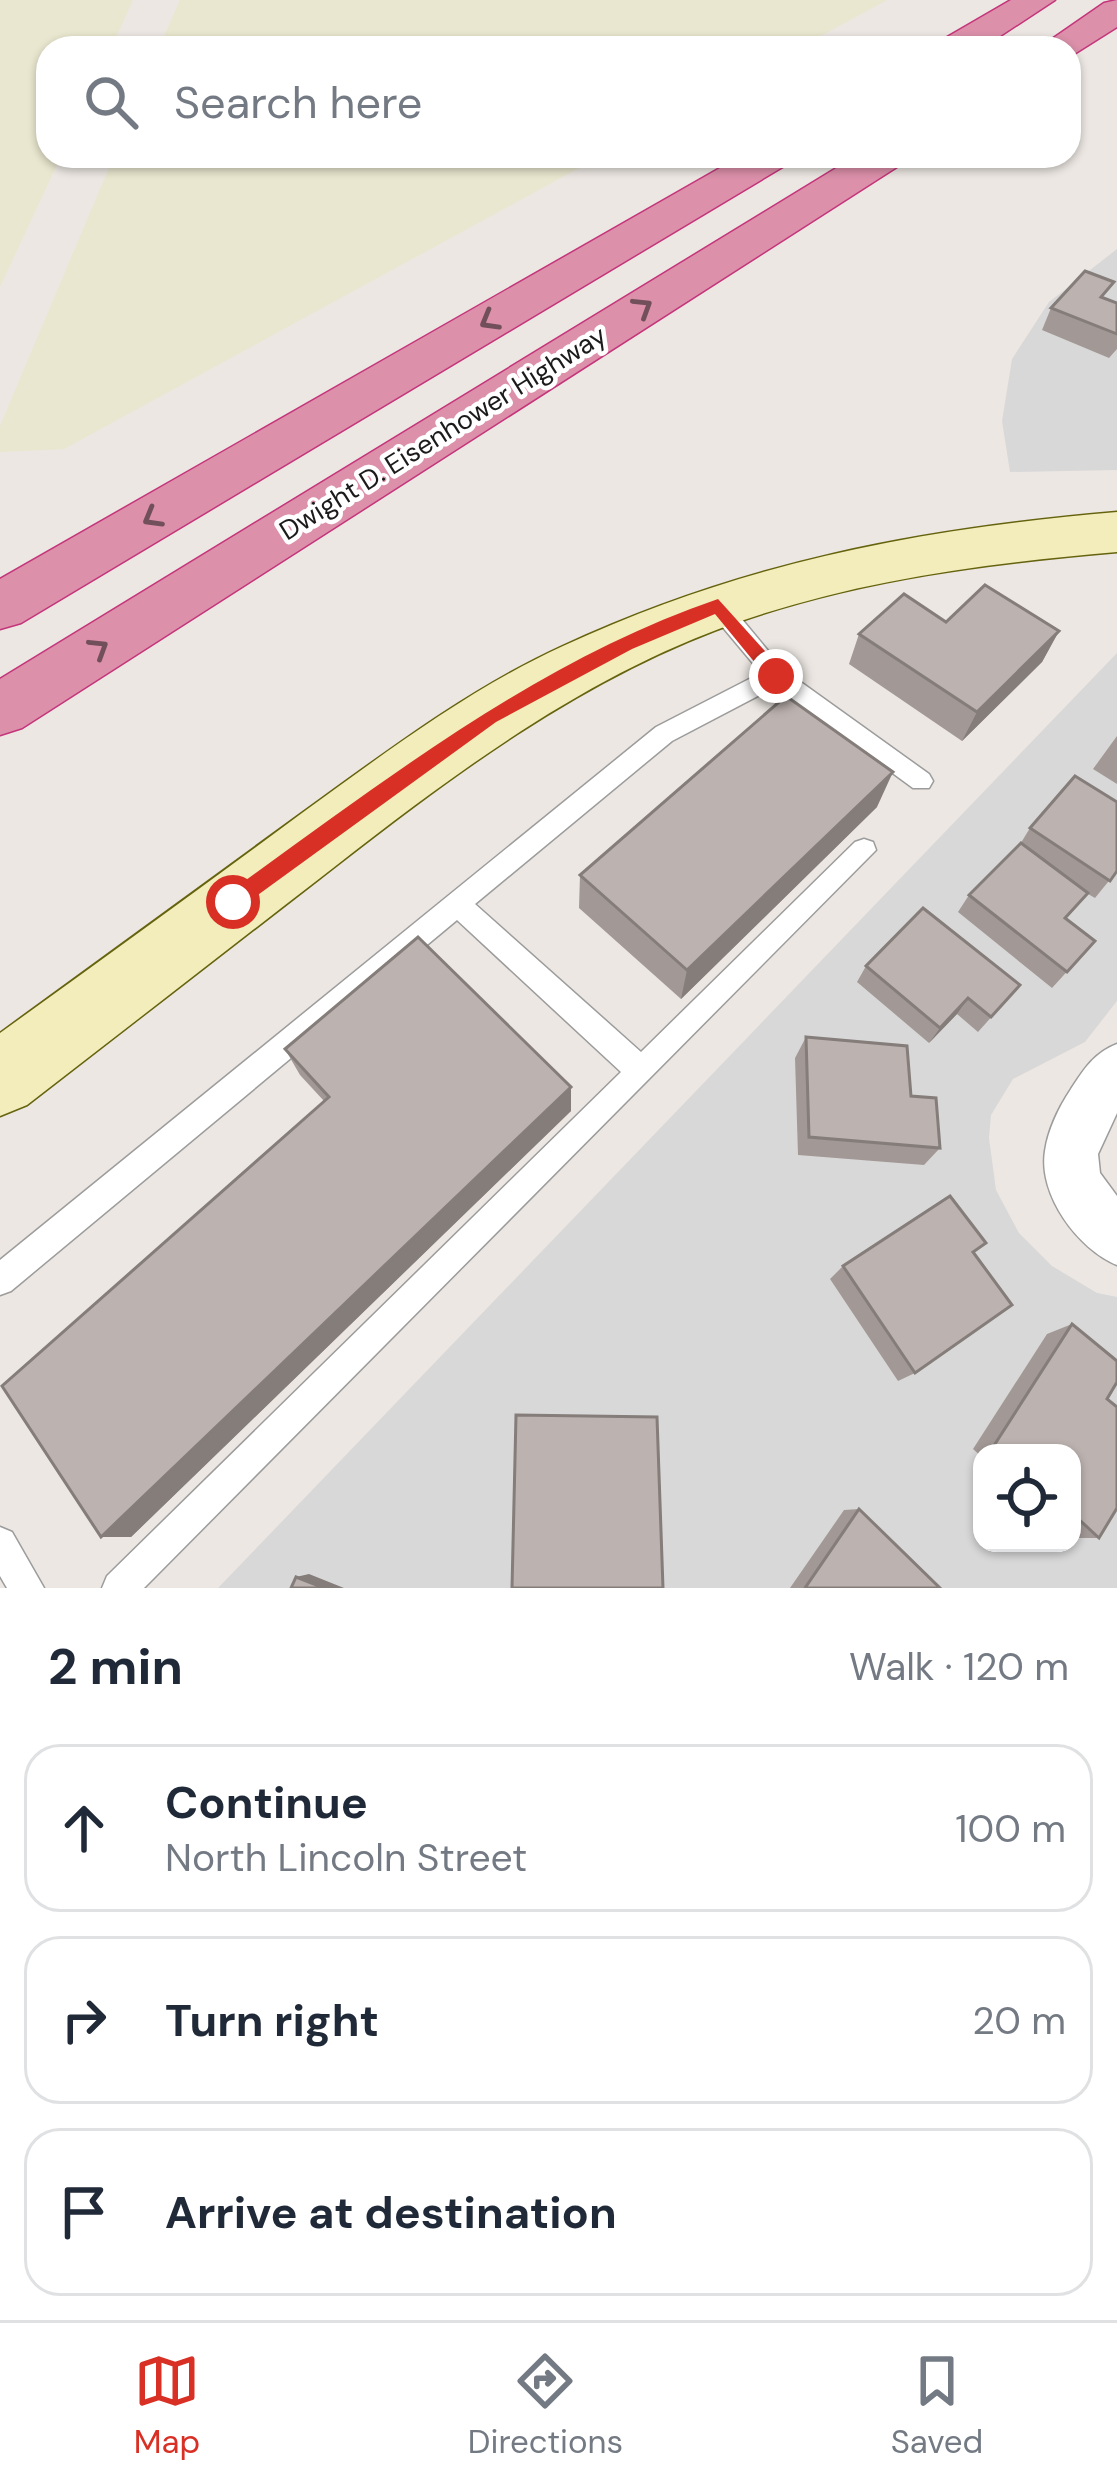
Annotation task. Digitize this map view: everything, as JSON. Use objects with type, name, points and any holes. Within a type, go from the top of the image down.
[{"type":"highway","points":[[975,36],[1036,0]]},
{"type":"highway","points":[[1077,36],[1117,11]]},
{"type":"highway","points":[[0,607],[750,168]]},
{"type":"highway","name":"Dwight D. Eisenhower Highway","points":[[0,710],[866,168]]},
{"type":"street","points":[[0,1079],[233,902],[489,717],[581,664],[718,606],[850,567],[1001,542],[1111,536]]},
{"type":"street","points":[[1106,1084],[1072,1136],[1070,1173],[1077,1190],[1117,1237]]},
{"type":"lane","points":[[718,606],[776,676],[921,781]]},
{"type":"lane","points":[[0,1280],[664,734],[776,676]]},
{"type":"lane","points":[[119,1588],[864,850]]},
{"type":"lane","points":[[458,904],[641,1071]]},
{"type":"lane","points":[[0,1544],[27,1588]]},
{"type":"shaded area","points":[[0,0],[133,0],[116,36],[36,36],[36,168],[55,168],[0,287]]},
{"type":"shaded area","points":[[180,0],[887,0],[821,36],[164,36]]},
{"type":"shaded area","points":[[109,168],[579,168],[64,449],[0,452],[0,426]]},
{"type":"shaded area","points":[[1117,249],[1117,470],[1010,472],[1002,421],[1012,359],[1049,302]]},
{"type":"shaded area","points":[[1117,653],[1117,1001],[1085,1042],[1013,1079],[991,1115],[989,1138],[996,1190],[1019,1233],[1052,1266],[1097,1293],[1117,1297],[1117,1588],[218,1588]]},
{"type":"building","points":[[1085,271],[1114,282],[1101,297],[1117,303],[1117,334],[1051,308]]},
{"type":"building","points":[[985,585],[1059,631],[977,712],[859,634],[904,594],[946,622]]},
{"type":"building","points":[[786,696],[893,772],[687,970],[580,875]]},
{"type":"building","points":[[1075,776],[1117,802],[1117,871],[1110,881],[1030,828]]},
{"type":"building","points":[[1021,843],[1088,893],[1065,918],[1095,941],[1067,972],[969,895]]},
{"type":"building","points":[[923,908],[1020,985],[991,1017],[968,998],[940,1028],[866,966]]},
{"type":"building","points":[[418,937],[571,1087],[101,1537],[2,1386],[329,1097],[285,1049]]},
{"type":"building","points":[[806,1037],[907,1046],[911,1096],[936,1098],[940,1148],[809,1137]]},
{"type":"building","points":[[950,1196],[986,1243],[973,1252],[1012,1305],[915,1373],[843,1266]]},
{"type":"building","points":[[1072,1324],[1117,1361],[1117,1382],[1107,1399],[1117,1407],[1117,1508],[1099,1538],[1081,1521],[1081,1444],[995,1444]]},
{"type":"building","points":[[516,1415],[657,1417],[663,1588],[512,1588]]},
{"type":"building","points":[[859,1509],[940,1588],[805,1588]]},
{"type":"building","points":[[296,1577],[324,1588],[291,1588]]},
{"type":"route","points":[[233,902],[489,717],[625,644],[718,606],[776,676]]}]
